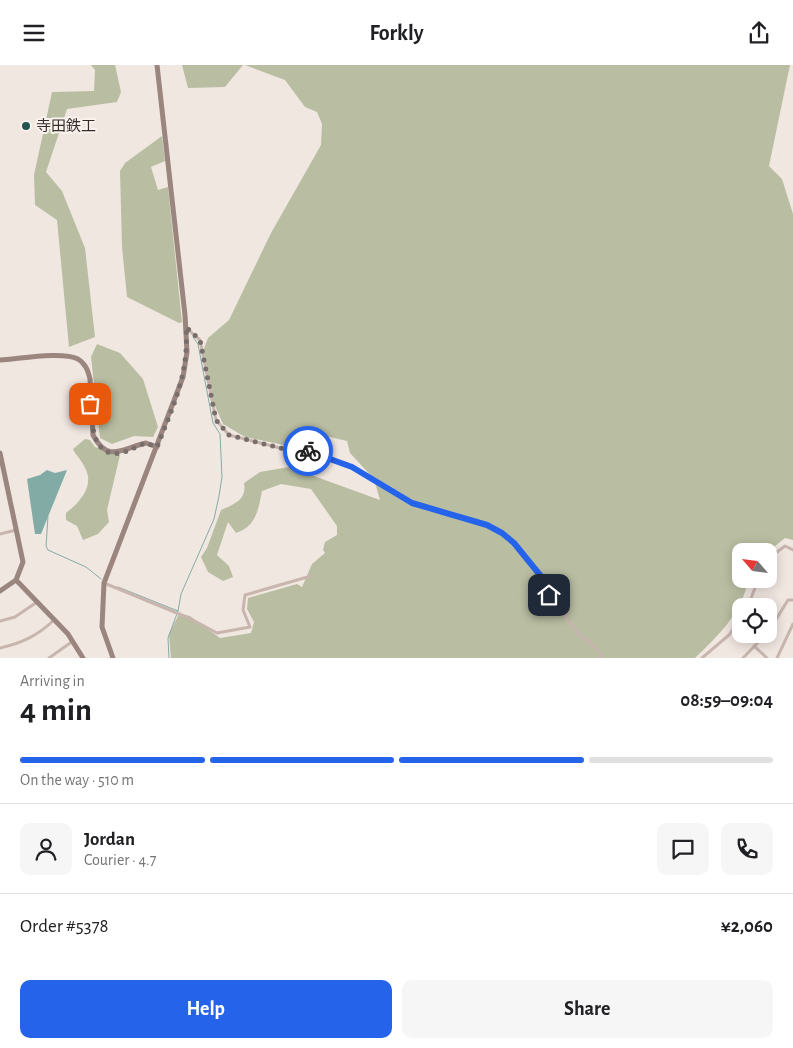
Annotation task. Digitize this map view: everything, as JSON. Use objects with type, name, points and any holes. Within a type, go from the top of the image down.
[{"type":"street","points":[[113,658],[102,627],[104,583],[184,377],[187,352],[186,327],[157,65]]},
{"type":"street","points":[[186,327],[200,340],[216,420],[229,435],[284,449],[312,451],[352,467],[412,503],[487,525],[502,533],[528,559],[544,580],[549,595],[578,633],[596,648],[602,658]]},
{"type":"street","points":[[0,360],[65,356],[80,360],[88,371],[90,379],[93,435],[97,443],[107,451],[120,453],[146,443],[157,447]]},
{"type":"street","points":[[0,453],[3,477],[18,530],[23,562],[16,580],[0,591]]},
{"type":"street","points":[[0,534],[18,530]]},
{"type":"street","points":[[778,551],[785,546],[793,550]]},
{"type":"street","points":[[104,583],[178,613],[217,633],[250,627],[243,611],[245,595],[311,575]]},
{"type":"street","points":[[16,580],[73,641],[83,658]]},
{"type":"street","points":[[777,618],[788,600],[793,600]]},
{"type":"street","points":[[0,621],[14,617],[37,602]]},
{"type":"street","points":[[0,648],[20,644],[40,633],[54,621]]},
{"type":"street","points":[[777,658],[793,624]]},
{"type":"street","points":[[702,658],[732,631]]},
{"type":"street","points":[[49,658],[73,641]]},
{"type":"street","points":[[743,658],[757,643]]},
{"type":"street","points":[[754,646],[767,658]]},
{"type":"green space","points":[[91,65],[115,65],[121,92],[117,102],[67,109],[46,172],[62,191],[85,248],[95,337],[69,347],[57,220],[35,205],[34,175],[52,92],[94,91],[95,70]]},
{"type":"green space","points":[[182,65],[243,65],[225,87],[188,88]]},
{"type":"green space","points":[[245,65],[790,65],[769,166],[782,179],[793,214],[793,540],[785,538],[778,544],[732,543],[732,588],[746,588],[745,591],[742,598],[732,598],[732,617],[721,632],[695,658],[171,658],[169,634],[179,614],[190,616],[220,638],[251,633],[254,622],[247,609],[248,598],[297,584],[302,587],[312,564],[325,553],[323,550],[325,542],[337,535],[337,526],[311,489],[281,484],[262,491],[255,517],[248,526],[236,533],[228,522],[217,555],[229,566],[233,577],[223,581],[208,572],[201,557],[207,548],[221,510],[238,501],[243,494],[244,483],[260,472],[289,467],[380,500],[374,479],[350,453],[347,441],[313,433],[298,448],[245,437],[223,424],[212,399],[203,351],[208,338],[229,320],[271,233],[321,145],[322,124],[317,112],[305,107],[285,80]]},
{"type":"green space","points":[[162,136],[165,161],[151,167],[158,190],[168,187],[182,322],[179,323],[127,297],[122,247],[120,171],[125,163]]},
{"type":"green space","points":[[97,344],[120,353],[143,379],[158,427],[153,437],[134,436],[112,444],[100,438],[91,357]]},
{"type":"green space","points":[[85,439],[90,440],[95,447],[120,455],[107,510],[109,522],[98,534],[83,540],[77,526],[66,520],[66,513],[85,493],[87,486],[87,473],[73,449]]},
{"type":"water","points":[[47,470],[55,473],[67,470],[41,534],[35,534],[27,479],[40,475]]},
{"type":"waterway","points":[[169,658],[168,638],[178,611],[181,594],[214,519],[222,477],[220,434],[213,423],[198,344],[193,337]]},
{"type":"waterway","points":[[48,517],[46,546],[48,550],[86,567],[101,579]]},
{"type":"waterway","points":[[118,587],[178,611]]},
{"type":"way so far","points":[[90,404],[93,435],[103,449],[120,453],[146,443],[157,447],[184,377],[187,352],[186,327],[195,333],[200,340],[216,420],[229,435],[284,449],[308,451]]},
{"type":"place","name":"寺田鉄工","points":[[26,126]]},
{"type":"route","points":[[308,451],[352,467],[412,503],[487,525],[502,533],[514,543],[544,580],[549,595]]}]
